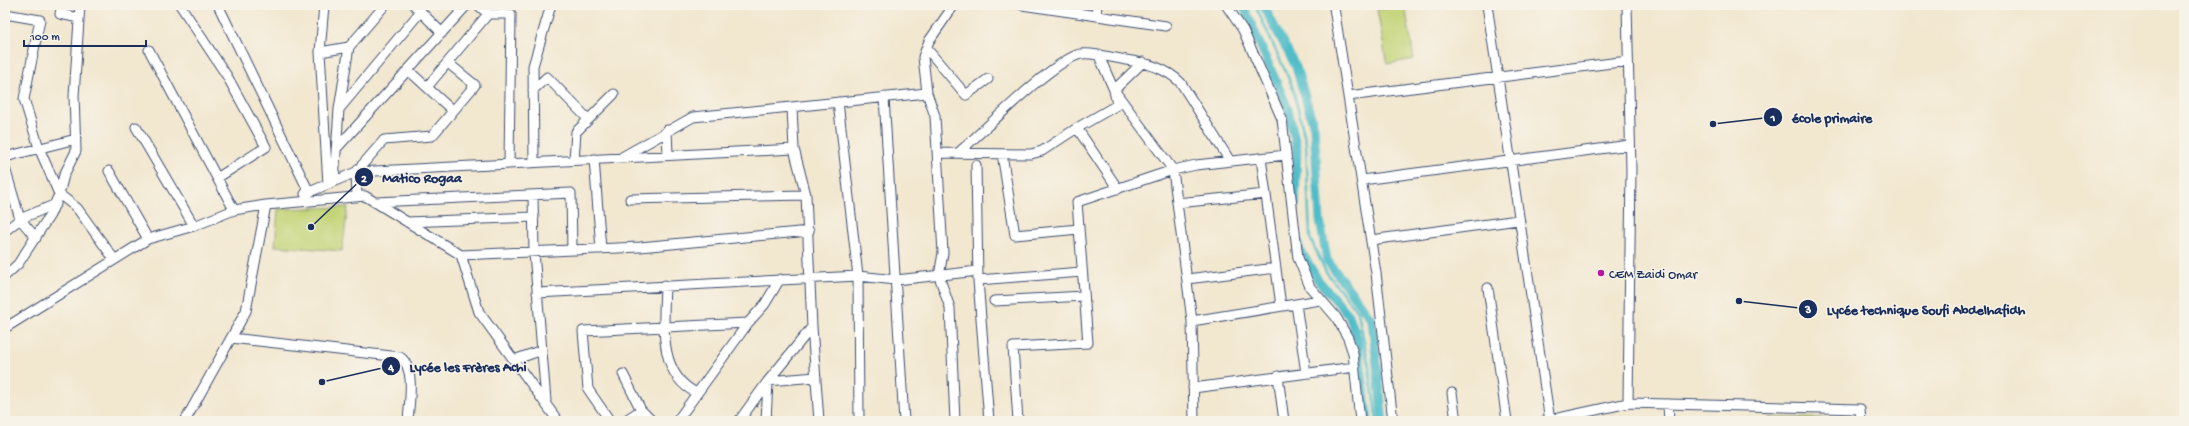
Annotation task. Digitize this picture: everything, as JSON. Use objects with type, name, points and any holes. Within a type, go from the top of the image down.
[{"type":"street","points":[[9,5],[5,17],[40,20],[24,99],[39,148],[60,194],[77,208],[114,259]]},
{"type":"street","points":[[62,5],[60,14],[79,18]]},
{"type":"street","points":[[5,276],[18,264],[36,238],[56,204],[64,175],[76,150],[74,96],[80,5]]},
{"type":"street","points":[[180,5],[227,76],[266,147],[217,178]]},
{"type":"street","points":[[218,5],[309,192]]},
{"type":"street","points":[[324,5],[320,52],[331,182]]},
{"type":"street","points":[[331,182],[336,149],[339,109],[349,47],[385,5]]},
{"type":"street","points":[[336,149],[467,5]]},
{"type":"street","points":[[478,5],[488,14],[511,14],[509,164]]},
{"type":"street","points":[[534,162],[533,66],[551,5]]},
{"type":"street","points":[[954,5],[929,41],[923,58],[927,93],[935,116],[943,253],[939,276],[950,308],[955,421]]},
{"type":"street","points":[[1022,5],[1166,26]]},
{"type":"street","points":[[1096,16],[1098,5]]},
{"type":"street","points":[[1226,5],[1243,30],[1282,120],[1294,235],[1298,258],[1310,288],[1344,328],[1353,353],[1360,421]]},
{"type":"street","points":[[1487,5],[1548,421],[1628,403],[1860,409],[1861,421]]},
{"type":"street","points":[[1627,5],[1630,145],[1628,403]]},
{"type":"street","points":[[339,109],[418,8],[442,33]]},
{"type":"street","points":[[1334,8],[1371,240],[1393,421]]},
{"type":"street","points":[[427,87],[488,14]]},
{"type":"street","points":[[320,52],[349,47]]},
{"type":"street","points":[[927,49],[966,95],[988,79]]},
{"type":"street","points":[[149,50],[234,210]]},
{"type":"street","points":[[958,153],[1036,84],[1068,58],[1082,53],[1143,62],[1166,71],[1181,83],[1230,161]]},
{"type":"street","points":[[1099,56],[1114,90],[1174,170],[1192,320],[1194,421]]},
{"type":"street","points":[[1348,96],[1628,61]]},
{"type":"street","points":[[1114,90],[1143,62]]},
{"type":"street","points":[[356,196],[356,172],[384,140],[432,136],[475,85],[448,63]]},
{"type":"street","points":[[408,70],[453,111]]},
{"type":"street","points":[[533,90],[547,77],[588,120]]},
{"type":"street","points":[[938,153],[1036,153],[1117,106],[1114,90]]},
{"type":"street","points":[[621,158],[667,130],[693,117],[927,93]]},
{"type":"street","points":[[574,160],[576,132],[614,94]]},
{"type":"street","points":[[884,97],[904,421]]},
{"type":"street","points":[[838,102],[858,276],[859,421]]},
{"type":"street","points":[[792,108],[794,149],[806,195],[809,231],[812,327],[819,421]]},
{"type":"street","points":[[136,127],[194,226]]},
{"type":"street","points":[[1077,128],[1118,189]]},
{"type":"street","points":[[667,130],[668,155]]},
{"type":"street","points":[[5,157],[76,139]]},
{"type":"street","points":[[1362,180],[1630,145]]},
{"type":"street","points":[[286,203],[356,172],[794,149]]},
{"type":"street","points":[[1002,154],[1015,235],[1079,229]]},
{"type":"street","points":[[1018,421],[1013,347],[1088,343],[1077,202],[1174,170],[1196,165],[1286,155]]},
{"type":"street","points":[[1261,158],[1281,306]]},
{"type":"street","points":[[594,159],[602,248]]},
{"type":"street","points":[[976,165],[978,276],[989,421]]},
{"type":"street","points":[[5,168],[20,219],[36,238]]},
{"type":"street","points":[[109,171],[148,239]]},
{"type":"street","points":[[376,202],[571,193],[572,250]]},
{"type":"street","points":[[1178,203],[1266,194]]},
{"type":"street","points":[[533,195],[534,252],[546,401]]},
{"type":"street","points":[[630,199],[806,195]]},
{"type":"street","points":[[5,328],[148,239],[194,226],[234,210],[266,205],[365,196],[462,255],[602,248],[809,231]]},
{"type":"street","points":[[5,231],[20,219],[56,204]]},
{"type":"street","points":[[186,420],[246,311],[266,205]]},
{"type":"street","points":[[407,222],[534,218]]},
{"type":"street","points":[[1371,240],[1518,220]]},
{"type":"street","points":[[462,255],[479,312],[546,401],[558,421]]},
{"type":"street","points":[[1187,279],[1276,268]]},
{"type":"street","points":[[537,293],[780,279],[858,276],[896,280],[939,276],[1082,272]]},
{"type":"street","points":[[677,421],[748,323],[765,304],[780,279]]},
{"type":"street","points":[[665,285],[664,326],[668,363],[686,389],[697,393]]},
{"type":"street","points":[[1488,288],[1507,421]]},
{"type":"street","points":[[994,300],[1084,296]]},
{"type":"street","points":[[1192,320],[1320,300]]},
{"type":"street","points":[[1296,304],[1306,373]]},
{"type":"street","points":[[610,421],[588,389],[583,331],[748,323]]},
{"type":"street","points":[[739,421],[768,381],[812,327]]},
{"type":"street","points":[[230,338],[400,357],[406,362],[410,370],[408,421]]},
{"type":"street","points":[[514,360],[542,350]]},
{"type":"street","points":[[1193,388],[1355,367]]},
{"type":"street","points":[[623,374],[642,410],[652,421]]},
{"type":"street","points":[[1278,376],[1284,421]]},
{"type":"street","points":[[768,381],[816,377]]},
{"type":"street","points":[[766,421],[768,381]]},
{"type":"street","points":[[1452,393],[1456,421]]},
{"type":"street","points":[[1668,404],[1669,421]]},
{"type":"street","points":[[624,421],[642,410]]},
{"type":"green space","points":[[1405,5],[1414,59],[1387,64],[1377,10]]},
{"type":"green space","points":[[348,207],[342,251],[275,246],[278,209]]},
{"type":"green space","points":[[1769,418],[1823,418],[1823,421],[1769,421]]},
{"type":"waterway","points":[[1243,5],[1288,109],[1297,149],[1295,205]]},
{"type":"waterway","points":[[1255,5],[1293,88],[1306,143],[1310,238],[1326,272],[1358,312],[1369,367],[1377,421]]},
{"type":"waterway","points":[[1263,5],[1296,67],[1314,127],[1320,220],[1327,260],[1372,320],[1383,421]]},
{"type":"waterway","points":[[1298,242],[1299,248],[1318,280],[1349,315],[1357,338],[1368,421]]},
{"type":"place","name":"école primaire","points":[[1713,124]]},
{"type":"place","name":"Matico Rogaa","points":[[311,227]]},
{"type":"place","name":"CEM Zaidi Omar","points":[[1601,273]]},
{"type":"place","name":"Lycée technique Soufi Abdelhafidh","points":[[1739,301]]},
{"type":"place","name":"Lycée les Frères Achi","points":[[322,382]]}]
